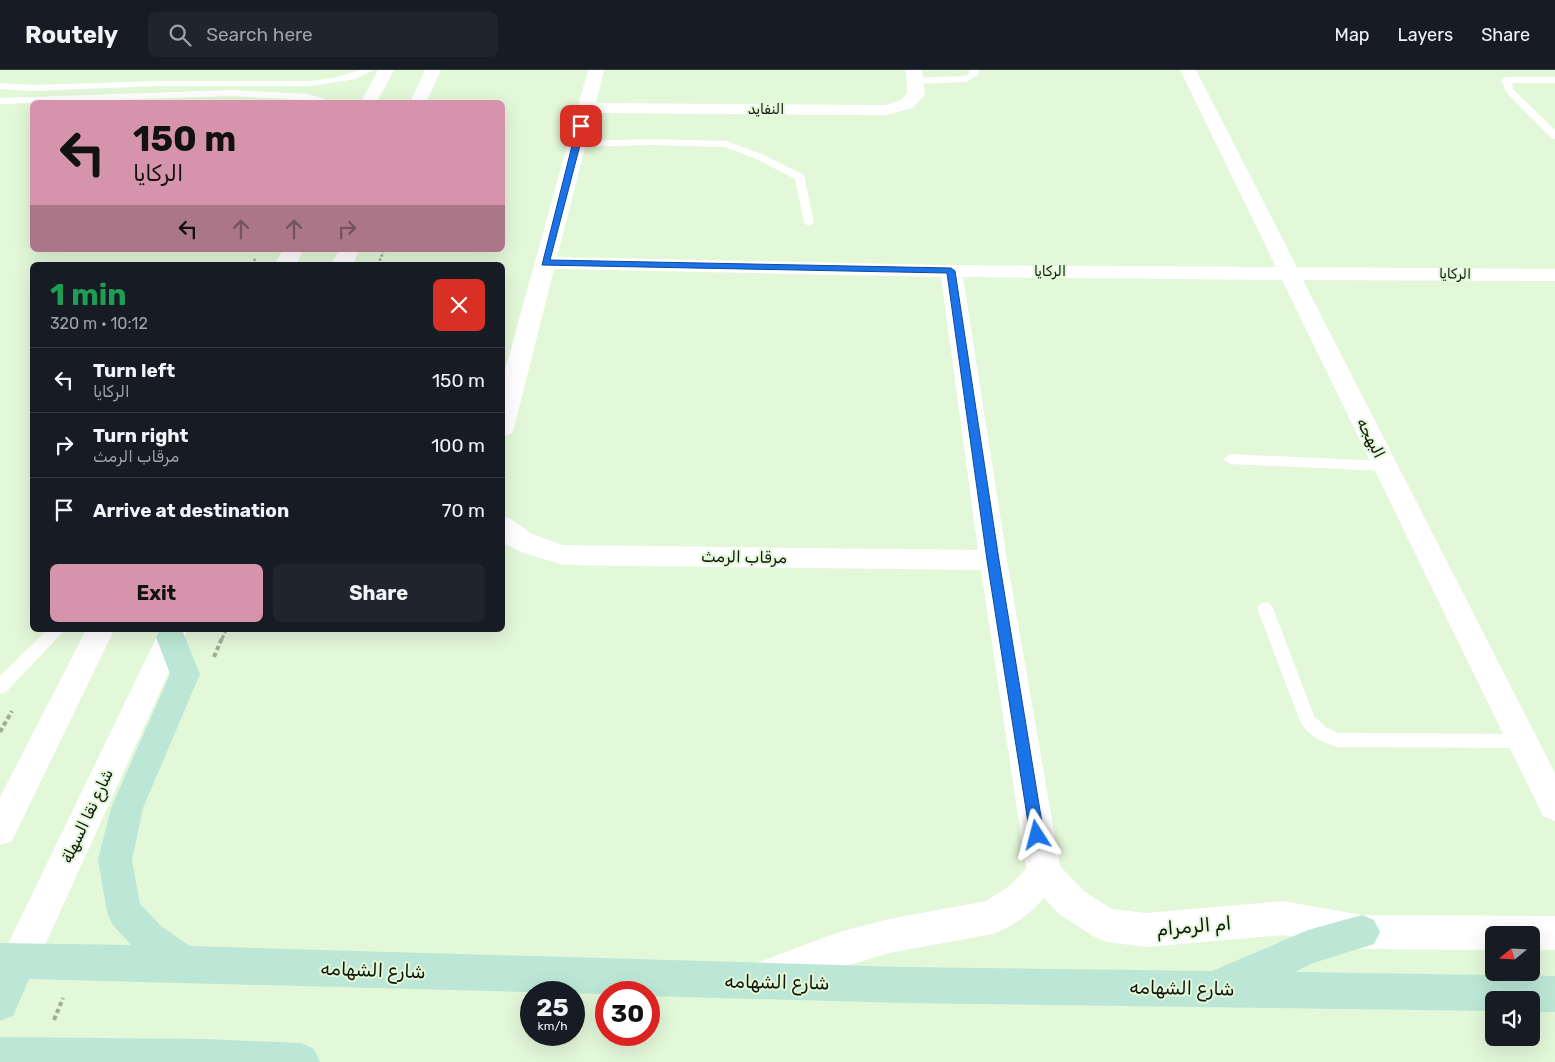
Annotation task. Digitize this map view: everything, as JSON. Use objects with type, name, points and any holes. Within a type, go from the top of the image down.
[{"type":"main road","points":[[173,633],[184,674],[126,808],[115,860],[124,912],[149,939],[185,964]]},
{"type":"main road","points":[[1205,988],[1254,973],[1308,947],[1362,932]]},
{"type":"main road","name":"شارع الشهامه","points":[[9,961],[185,964],[753,982],[1555,994]]},
{"type":"main road","name":"شارع نقا السهلة","points":[[0,1003],[9,961]]},
{"type":"main road","points":[[0,1056],[301,1062]]},
{"type":"street","points":[[370,100],[386,70]]},
{"type":"street","points":[[419,100],[433,70]]},
{"type":"street","points":[[505,416],[596,70]]},
{"type":"street","name":"البهجه","points":[[1188,70],[1555,806]]},
{"type":"street","name":"النفايد","points":[[586,108],[886,110],[906,104],[916,94],[914,76]]},
{"type":"street","name":"الركايا","points":[[545,263],[951,271],[1555,275]]},
{"type":"street","points":[[753,982],[836,951],[889,936],[993,917],[1020,899],[1044,874],[993,560],[951,271]]},
{"type":"street","name":"مرقاب الرمث","points":[[505,529],[511,536],[532,547],[563,555],[993,560]]},
{"type":"street","points":[[0,830],[99,632]]},
{"type":"street","name":"شارع نقا السهلة","points":[[9,961],[173,633]]},
{"type":"street","name":"ام الرمرام","points":[[1044,874],[1072,903],[1107,925],[1146,930],[1283,918],[1362,932]]},
{"type":"street","points":[[1362,932],[1555,933]]},
{"type":"lane","points":[[200,83],[203,70]]},
{"type":"lane","points":[[0,86],[33,88],[200,83],[318,83],[335,82],[368,70]]},
{"type":"lane","points":[[914,76],[966,79],[973,75],[974,70]]},
{"type":"lane","points":[[1497,70],[1506,80],[1509,90],[1555,136]]},
{"type":"lane","points":[[1506,80],[1555,80]]},
{"type":"lane","points":[[0,101],[233,93],[308,97],[321,100]]},
{"type":"lane","points":[[576,144],[651,142],[726,144],[758,156],[800,177],[809,223]]},
{"type":"lane","points":[[1230,458],[1385,466]]},
{"type":"lane","points":[[1265,608],[1306,719],[1313,729],[1325,736],[1338,740],[1522,741]]},
{"type":"lane","points":[[0,687],[55,632]]},
{"type":"path","points":[[39,1056],[78,962]]},
{"type":"route","points":[[581,126],[545,263],[951,271],[993,560],[1037,835]]}]
